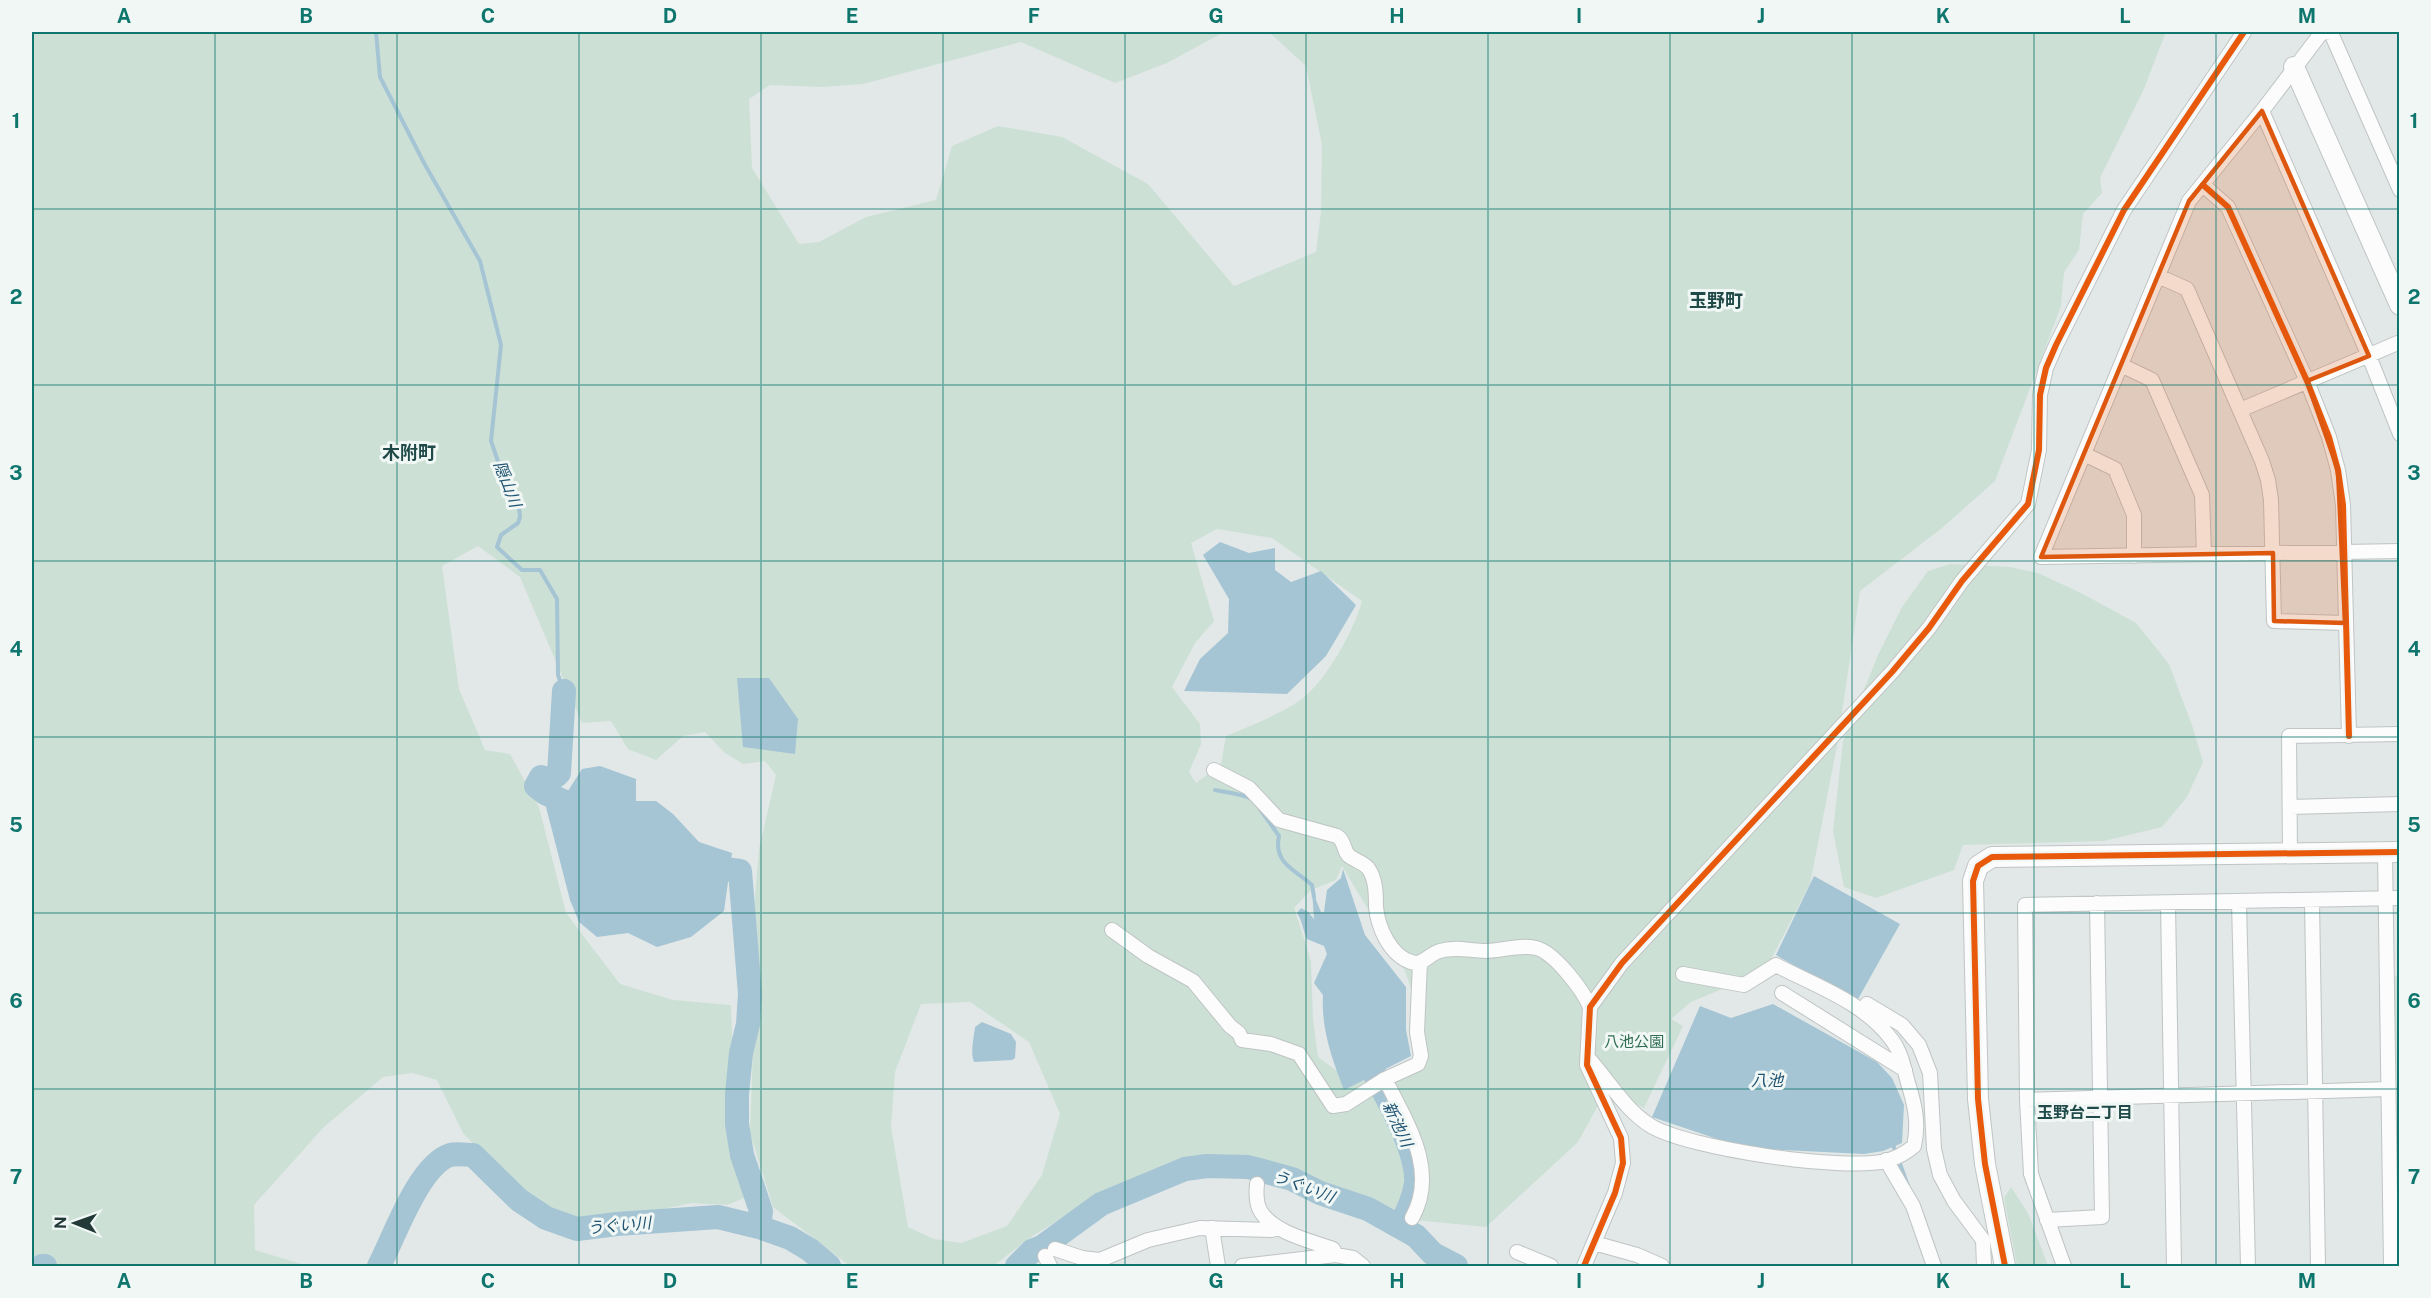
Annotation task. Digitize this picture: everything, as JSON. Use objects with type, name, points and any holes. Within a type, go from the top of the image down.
[{"type":"street","points":[[1590,1007],[1622,963],[1892,672],[1929,628],[1962,581],[2028,504],[2039,450],[2040,395],[2046,368],[2056,345],[2124,210],[2244,32]]},
{"type":"street","points":[[2400,190],[2394,164],[2331,33],[2322,32],[2189,201],[2041,557],[2400,551]]},
{"type":"street","points":[[2294,67],[2400,305]]},
{"type":"street","points":[[2262,111],[2369,356],[2400,434]]},
{"type":"street","points":[[2203,185],[2228,207],[2307,381],[2329,437],[2338,470],[2343,505],[2349,736]]},
{"type":"street","points":[[2158,276],[2187,289],[2268,480],[2271,500],[2274,621],[2345,623]]},
{"type":"street","points":[[2240,410],[2400,342]]},
{"type":"street","points":[[2121,365],[2152,380],[2157,390],[2202,495],[2204,554]]},
{"type":"street","points":[[2084,454],[2115,469],[2134,515],[2134,556]]},
{"type":"street","points":[[2290,854],[2289,736],[2400,734]]},
{"type":"street","points":[[1214,770],[1249,788],[1280,820],[1337,836],[1343,840],[1348,855],[1368,868],[1377,891],[1378,919],[1395,953],[1413,963],[1420,962],[1439,951],[1455,949],[1486,951],[1522,947],[1536,948],[1549,954],[1585,994],[1590,1007],[1587,1065],[1621,1138],[1623,1163],[1615,1193],[1584,1266]]},
{"type":"street","points":[[2290,807],[2400,804]]},
{"type":"street","points":[[1984,1266],[1991,1238],[1978,1099],[1973,881],[1978,866],[1992,857],[2392,852],[2384,898],[2393,968],[2389,1089],[2395,1154],[2391,1266]]},
{"type":"street","points":[[2064,1266],[2031,1174],[2027,1100],[2025,905],[2400,898]]},
{"type":"street","points":[[2312,901],[2318,1266]]},
{"type":"street","points":[[2239,902],[2248,1266]]},
{"type":"street","points":[[2047,1220],[2102,1217],[2097,903]]},
{"type":"street","points":[[2168,903],[2174,1266]]},
{"type":"street","points":[[1112,930],[1148,956],[1193,981],[1230,1026],[1239,1033],[1242,1040],[1271,1044],[1299,1054],[1333,1106],[1346,1104],[1385,1079],[1418,1064],[1421,1056],[1418,1032],[1420,962]]},
{"type":"street","points":[[1587,1058],[1628,1107],[1652,1126],[1674,1135],[1741,1152],[1847,1163],[1886,1160],[1905,1153],[1914,1146],[1918,1132],[1915,1105],[1905,1070],[1892,1040],[1862,1010],[1776,965],[1744,985],[1683,974]]},
{"type":"street","points":[[1782,993],[1905,1070]]},
{"type":"street","points":[[1862,1010],[1867,1004],[1902,1025],[1919,1045],[1930,1073],[1934,1149],[1940,1175],[1954,1201],[1991,1238],[2005,1266]]},
{"type":"street","points":[[1385,1079],[1414,1137],[1423,1167],[1423,1184],[1418,1207],[1412,1218]]},
{"type":"street","points":[[2027,1100],[2389,1089]]},
{"type":"street","points":[[1886,1160],[1913,1206],[1934,1266]]},
{"type":"street","points":[[1257,1184],[1256,1197],[1261,1212],[1277,1227],[1333,1249],[1336,1255]]},
{"type":"street","points":[[1050,1257],[1100,1260],[1148,1240],[1200,1228],[1272,1230],[1277,1227]]},
{"type":"street","points":[[1212,1228],[1218,1266]]},
{"type":"street","points":[[1594,1244],[1637,1255],[1662,1266]]},
{"type":"street","points":[[1516,1252],[1551,1266]]},
{"type":"street","points":[[1242,1266],[1336,1255],[1353,1258],[1363,1266]]},
{"type":"highlighted area","points":[[2262,111],[2369,356],[2307,381],[2338,470],[2345,623],[2274,621],[2273,553],[2041,557],[2189,201]]},
{"type":"green space","name":"八池公園","points":[[32,32],[1224,32],[1167,63],[1115,83],[1021,42],[863,84],[822,87],[770,85],[749,99],[752,168],[799,244],[819,242],[866,217],[936,200],[952,146],[998,126],[1062,137],[1148,184],[1234,286],[1316,252],[1321,212],[1322,145],[1306,66],[1269,32],[2166,32],[2143,91],[2100,178],[2102,193],[2083,214],[2079,250],[2064,272],[2061,306],[1995,481],[1942,528],[1860,591],[1837,746],[1810,884],[1765,971],[1691,1002],[1671,1019],[1683,1026],[1644,1108],[1635,1103],[1613,1078],[1578,1142],[1486,1227],[1395,1218],[1303,1177],[1228,1159],[1145,1176],[1074,1211],[1034,1235],[993,1266],[850,1266],[773,1207],[750,1133],[756,969],[754,909],[759,849],[776,775],[765,761],[743,764],[725,753],[705,732],[683,736],[656,760],[628,749],[611,721],[582,723],[520,577],[478,546],[442,566],[459,689],[485,750],[510,754],[539,807],[566,913],[620,984],[673,1000],[731,1005],[733,1066],[728,1126],[749,1196],[727,1205],[692,1203],[596,1223],[563,1219],[525,1200],[463,1133],[437,1080],[412,1073],[383,1077],[323,1128],[254,1205],[255,1250],[308,1266],[32,1266]],"holes":[[[1217,529],[1272,538],[1362,601],[1353,626],[1338,654],[1311,691],[1285,710],[1226,736],[1221,764],[1196,783],[1189,772],[1201,744],[1200,724],[1172,687],[1195,643],[1214,621],[1191,543]],[[1342,866],[1405,971],[1421,1018],[1417,1061],[1386,1079],[1351,1081],[1318,1057],[1313,1019],[1311,961],[1294,908],[1311,890],[1336,880]],[[970,1002],[1029,1042],[1060,1114],[1042,1175],[1007,1226],[961,1243],[934,1239],[908,1227],[891,1127],[895,1072],[921,1004]]]},
{"type":"green space","points":[[1950,564],[2010,567],[2038,573],[2136,623],[2169,664],[2203,762],[2187,797],[2162,827],[2104,841],[1963,845],[1954,870],[1876,898],[1844,887],[1833,831],[1843,741],[1878,655],[1902,607],[1928,571]]},
{"type":"green space","points":[[2399,973],[2399,1146],[2396,1143],[2393,978]]},
{"type":"green space","points":[[2011,1187],[2028,1213],[2048,1266],[2017,1266],[2004,1198]]},
{"type":"water","points":[[1220,542],[1249,553],[1275,548],[1275,570],[1291,582],[1321,571],[1356,605],[1326,656],[1287,694],[1184,691],[1200,659],[1228,633],[1229,599],[1203,555]]},
{"type":"water","points":[[737,678],[769,678],[798,719],[795,754],[743,747]]},
{"type":"water","points":[[600,766],[636,779],[636,801],[656,801],[673,814],[699,842],[732,853],[724,911],[691,937],[657,947],[628,933],[597,937],[579,922],[570,900],[546,807],[566,794],[582,769]]},
{"type":"water","points":[[1343,869],[1365,935],[1406,987],[1406,1030],[1411,1056],[1344,1090],[1326,1032],[1323,995],[1314,983],[1327,954],[1324,946],[1307,939],[1297,913],[1301,908],[1314,919],[1312,890],[1321,912],[1324,912],[1327,890],[1341,878]]},
{"type":"water","points":[[1814,876],[1900,924],[1857,1001],[1776,955]]},
{"type":"water","name":"八池","points":[[1773,1004],[1877,1062],[1892,1078],[1904,1105],[1902,1143],[1883,1151],[1864,1154],[1744,1148],[1652,1117],[1700,1006],[1731,1018]]},
{"type":"water","points":[[982,1022],[1011,1034],[1016,1042],[1015,1058],[974,1062],[972,1050],[975,1027]]},
{"type":"waterway","name":"隠山川","points":[[376,32],[380,77],[424,163],[480,261],[501,345],[491,441],[504,479],[519,507],[520,517],[518,523],[501,535],[497,547],[522,570],[540,570],[557,599],[558,675],[564,691]]},
{"type":"waterway","name":"隠山川","points":[[564,691],[559,773],[551,779],[541,777],[536,786],[545,793],[587,812]]},
{"type":"waterway","points":[[1215,790],[1252,799]]},
{"type":"waterway","points":[[1260,809],[1279,836],[1279,853],[1283,860],[1312,885],[1314,897]]},
{"type":"waterway","points":[[698,862],[709,867],[740,871],[750,994],[748,1024],[741,1053],[737,1124],[742,1155],[761,1211],[759,1227]]},
{"type":"waterway","name":"新池川","points":[[1367,1059],[1406,1137],[1415,1169],[1414,1195],[1400,1226]]},
{"type":"waterway","points":[[1892,1142],[1908,1186]]},
{"type":"waterway","name":"うぐい川","points":[[379,1266],[417,1188],[438,1162],[450,1155],[459,1154],[473,1155],[519,1200],[546,1218],[577,1229],[718,1217],[759,1227],[790,1238],[810,1250],[829,1266]]},
{"type":"waterway","name":"うぐい川","points":[[1017,1266],[1032,1251],[1042,1247],[1101,1204],[1185,1169],[1207,1166],[1248,1167],[1292,1179],[1320,1193],[1368,1209],[1416,1236],[1433,1254],[1456,1266]]},
{"type":"cycle path","points":[[1584,1266],[1615,1193],[1623,1163],[1621,1138],[1587,1065],[1590,1007],[1622,963],[1892,672],[1929,628],[1962,581],[2028,504],[2039,450],[2040,395],[2046,368],[2056,345],[2124,210],[2244,32]]},
{"type":"cycle path","points":[[2203,185],[2228,207],[2307,381],[2329,437],[2338,470],[2343,505],[2349,736]]},
{"type":"cycle path","points":[[2005,1266],[1985,1164],[1978,1099],[1973,881],[1978,866],[1992,857],[2400,852]]},
{"type":"district","name":"玉野町","points":[[1716,301]]},
{"type":"district","name":"木附町","points":[[409,453]]},
{"type":"district","name":"玉野台二丁目","points":[[2085,1112]]}]
